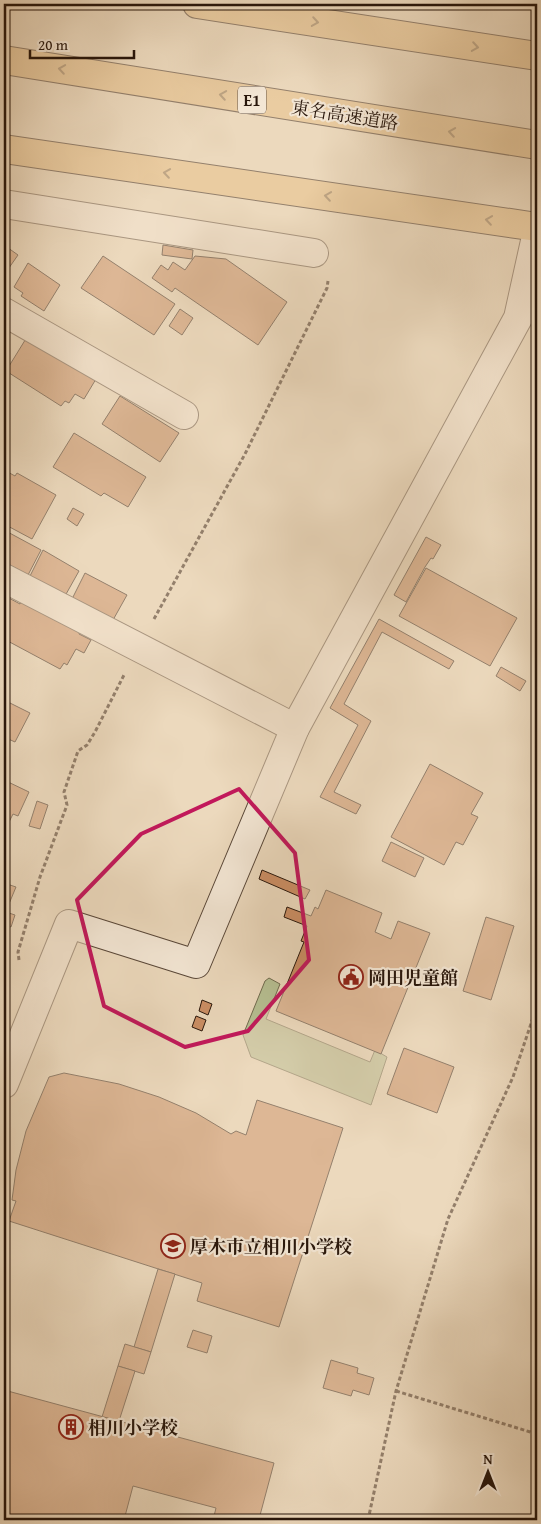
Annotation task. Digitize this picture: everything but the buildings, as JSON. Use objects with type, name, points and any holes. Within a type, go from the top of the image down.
[{"type":"highway","points":[[197,4],[537,56]]},
{"type":"highway","name":"東名高速道路","points":[[4,60],[537,145]]},
{"type":"highway","points":[[4,149],[537,227]]},
{"type":"street","points":[[4,204],[314,253]]},
{"type":"street","points":[[4,1084],[69,924],[196,964],[295,728],[518,318],[537,232]]},
{"type":"street","points":[[4,312],[184,415]]},
{"type":"street","points":[[4,578],[295,728]]},
{"type":"path","points":[[45,982],[27,975],[19,967],[18,952],[40,877],[66,805],[64,792],[78,751],[87,745],[95,732],[138,647],[245,454],[327,288],[335,256],[314,253]]},
{"type":"path","points":[[368,1520],[396,1391],[448,1219],[512,1077],[537,1006]]},
{"type":"path","points":[[396,1391],[537,1434]]},
{"type":"highlighted area","points":[[239,789],[295,853],[309,960],[248,1031],[185,1047],[104,1006],[77,900],[141,834]]},
{"type":"green space","points":[[269,978],[280,984],[266,1019],[370,1062],[375,1050],[387,1057],[371,1105],[251,1057],[243,1035],[265,981]]},
{"type":"place","name":"岡田児童館","points":[[351,977]]},
{"type":"place","name":"厚木市立相川小学校","points":[[173,1246]]},
{"type":"place","name":"相川小学校","points":[[71,1427]]}]
